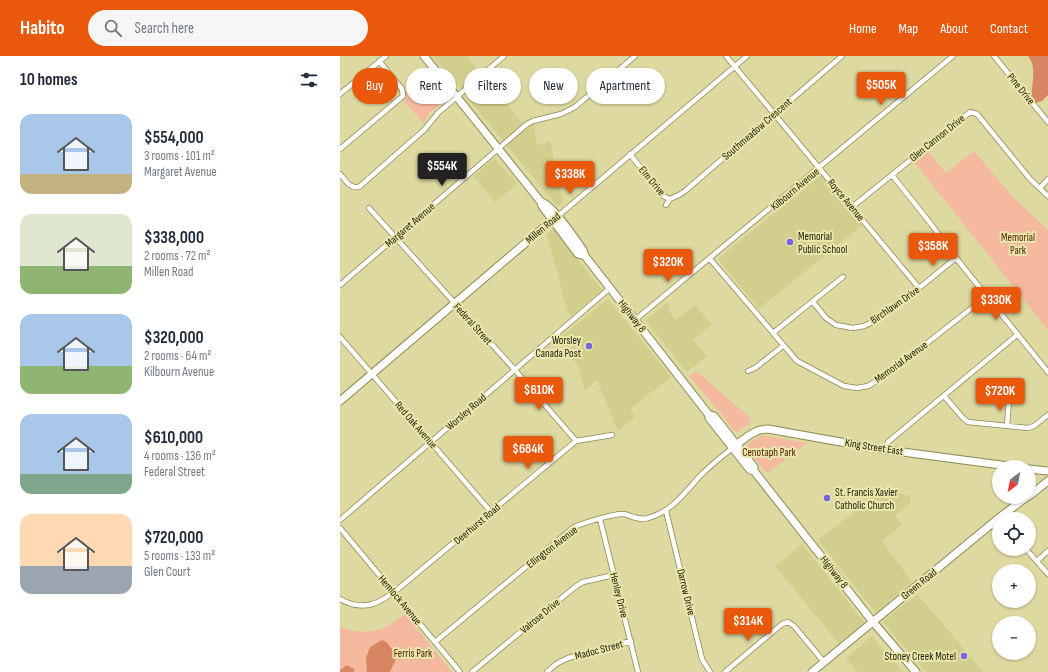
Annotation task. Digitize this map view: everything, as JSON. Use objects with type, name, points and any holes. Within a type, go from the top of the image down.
[{"type":"main road","name":"Highway 8","points":[[424,56],[542,202],[546,203],[555,218],[583,250],[584,256],[709,415],[714,416],[734,447],[754,467],[754,470],[873,622],[916,672]]},
{"type":"main road","name":"Millen Road","points":[[340,402],[555,218]]},
{"type":"main road","name":"King Street East","points":[[734,447],[755,432],[761,429],[768,429],[885,449],[992,464]]},
{"type":"main road","points":[[1036,469],[1048,471]]},
{"type":"main road","points":[[1036,472],[1043,478],[1045,483]]},
{"type":"main road","name":"Green Road","points":[[1036,490],[1045,483]]},
{"type":"main road","name":"Green Road","points":[[1008,512],[1018,504]]},
{"type":"main road","name":"Green Road","points":[[812,672],[992,525]]},
{"type":"street","points":[[340,94],[386,56]]},
{"type":"street","points":[[340,174],[351,186],[354,188],[358,187],[424,130],[438,113],[504,56]]},
{"type":"street","name":"Margaret Avenue","points":[[340,285],[527,124],[561,114],[575,107],[635,56]]},
{"type":"street","name":"Royce Avenue","points":[[726,56],[919,288]]},
{"type":"street","name":"Millen Road","points":[[555,218],[747,56]]},
{"type":"street","name":"Southmeadow Crescent","points":[[670,199],[685,191],[842,56]]},
{"type":"street","name":"Kilbourn Avenue","points":[[635,320],[820,168],[953,56]]},
{"type":"street","name":"Pine Drive","points":[[994,56],[1048,121]]},
{"type":"street","points":[[340,149],[403,96],[402,89],[379,61]]},
{"type":"street","name":"Glen Cannon Drive","points":[[852,207],[970,112],[977,114],[1030,179],[1048,196]]},
{"type":"street","name":"Elm Drive","points":[[630,154],[663,196],[670,199],[666,205]]},
{"type":"street","points":[[892,175],[956,258],[1048,372]]},
{"type":"street","points":[[1040,188],[1048,179]]},
{"type":"street","name":"Federal Street","points":[[369,208],[515,370],[576,441]]},
{"type":"street","name":"Birchlawn Drive","points":[[813,302],[831,322],[841,327],[853,328],[870,324],[919,288],[956,258]]},
{"type":"street","name":"Memorial Avenue","points":[[710,259],[796,361],[844,386],[858,388],[868,386],[889,374],[987,296]]},
{"type":"street","points":[[773,333],[844,277]]},
{"type":"street","name":"Worsley Road","points":[[340,520],[610,288]]},
{"type":"street","points":[[885,449],[888,442],[1018,334]]},
{"type":"street","name":"Red Oak Avenue","points":[[340,337],[491,512]]},
{"type":"street","points":[[748,371],[755,368],[783,346]]},
{"type":"street","points":[[944,396],[966,421],[1025,428],[1032,427],[1048,415]]},
{"type":"street","points":[[1007,426],[1009,400]]},
{"type":"street","points":[[576,441],[612,435]]},
{"type":"street","name":"Deerhurst Road","points":[[340,599],[355,605],[369,605],[378,603],[394,593],[576,441]]},
{"type":"street","name":"Ellington Avenue","points":[[435,642],[574,527],[583,523],[620,514],[638,519],[647,519],[666,511],[683,497],[707,470],[734,447]]},
{"type":"street","name":"Darrow Drive","points":[[666,511],[702,659],[710,672]]},
{"type":"street","name":"Henley Drive","points":[[600,519],[638,672]]},
{"type":"street","name":"Hemlock Avenue","points":[[340,528],[460,672]]},
{"type":"street","points":[[1037,561],[1048,552]]},
{"type":"street","points":[[1032,556],[1048,574]]},
{"type":"street","name":"Valrose Drive","points":[[472,672],[575,587],[583,582],[614,575]]},
{"type":"street","points":[[725,672],[782,624],[788,622],[794,626],[824,662]]},
{"type":"street","name":"Madoc Street","points":[[547,672],[556,664],[568,658],[631,641]]},
{"type":"shaded area","points":[[433,56],[467,56],[477,68],[464,68],[464,94],[456,84],[456,68],[443,68]]},
{"type":"shaded area","points":[[1028,56],[1048,56],[1048,95],[1042,101],[1035,103],[1031,97],[1033,70],[1031,60]]},
{"type":"shaded area","points":[[473,104],[507,104],[521,121],[534,124],[537,146],[550,141],[563,203],[557,206]]},
{"type":"shaded area","points":[[494,158],[517,184],[495,202],[474,176]]},
{"type":"shaded area","name":"Memorial Public School","points":[[821,175],[862,225],[759,309],[718,259]]},
{"type":"shaded area","points":[[551,230],[555,231],[602,290],[571,316],[567,310],[547,234]]},
{"type":"shaded area","points":[[608,299],[671,377],[630,409],[635,417],[618,431],[597,380],[585,390],[579,367],[569,355],[574,351],[562,336]]},
{"type":"shaded area","points":[[667,303],[671,307],[668,310],[676,320],[695,305],[712,325],[693,340],[707,356],[687,372],[645,320]]},
{"type":"shaded area","points":[[880,490],[911,496],[910,503],[895,516],[902,525],[882,541],[912,582],[876,613],[818,540]]},
{"type":"shaded area","points":[[802,544],[864,622],[839,644],[775,566]]},
{"type":"shaded area","points":[[917,594],[983,672],[926,672],[883,622]]},
{"type":"shaded area","points":[[872,636],[903,672],[858,672],[846,658]]},
{"type":"shaded area","points":[[382,640],[389,645],[396,659],[390,672],[367,672],[366,658],[370,647]]},
{"type":"shaded area","points":[[347,665],[354,669],[354,672],[340,672],[340,670]]},
{"type":"green space","points":[[406,92],[406,103],[403,100]]},
{"type":"green space","points":[[406,104],[441,104],[429,113],[423,123]]},
{"type":"green space","name":"Memorial Park","points":[[974,151],[1013,197],[1048,230],[1048,330],[915,163],[928,152],[946,173]]},
{"type":"green space","points":[[696,371],[749,417],[751,422],[736,433],[689,376]]},
{"type":"green space","name":"Cenotaph Park","points":[[762,436],[807,443],[767,473],[747,450],[749,443]]},
{"type":"green space","name":"Ferris Park","points":[[405,614],[452,672],[390,672],[396,659],[366,658],[367,672],[354,672],[354,669],[347,665],[340,670],[340,627],[358,632],[374,631],[390,625]]},
{"type":"place","name":"Memorial Public School","points":[[790,242]]},
{"type":"place","name":"Worsley Canada Post","points":[[589,346]]},
{"type":"place","name":"St. Francis Xavier Catholic Church","points":[[827,498]]},
{"type":"place","name":"Stoney Creek Motel","points":[[964,656]]}]
